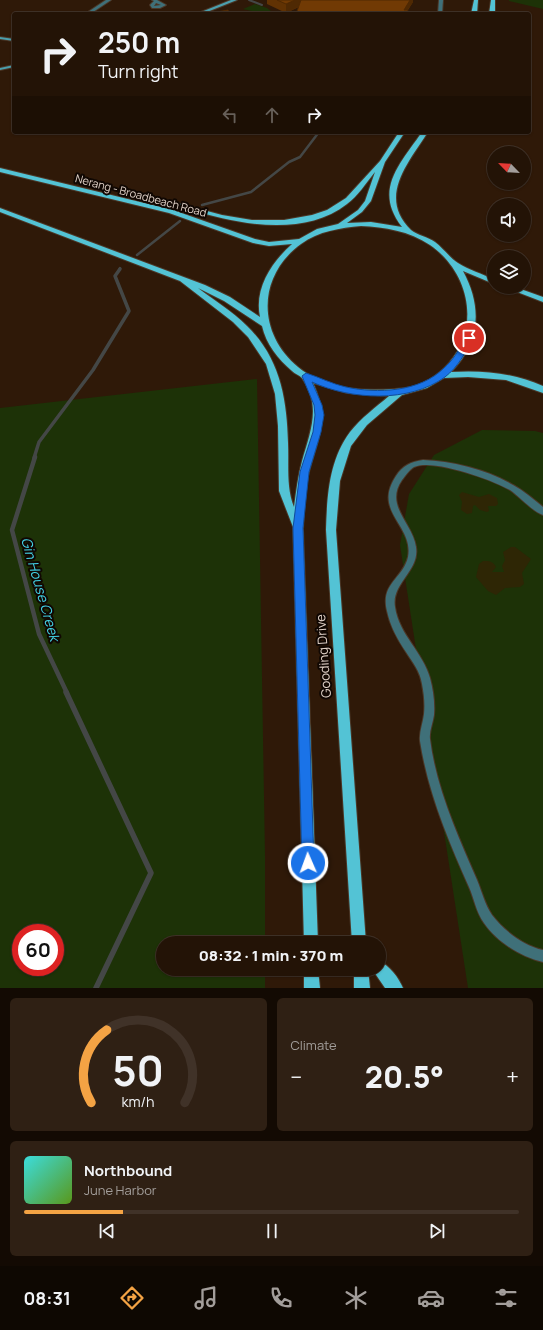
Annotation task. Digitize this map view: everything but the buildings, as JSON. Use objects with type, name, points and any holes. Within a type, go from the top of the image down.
[{"type":"main road","points":[[474,12],[476,0]]},
{"type":"main road","points":[[492,12],[493,0]]},
{"type":"main road","points":[[338,226],[360,211],[368,201],[382,162],[401,134]]},
{"type":"main road","points":[[409,232],[393,210],[391,194],[395,179],[424,134]]},
{"type":"main road","points":[[120,199],[155,201],[245,221],[267,223],[292,221],[313,217],[341,205],[352,197],[372,170],[382,162]]},
{"type":"main road","name":"Nerang - Broadbeach Road","points":[[0,170],[187,216],[253,242],[269,244],[299,241]]},
{"type":"main road","points":[[0,210],[183,280],[227,299],[265,324]]},
{"type":"main road","points":[[371,224],[393,227],[409,232],[434,246],[454,264],[467,285],[471,296],[473,305],[473,325],[464,350],[459,358],[442,375],[425,384],[401,392],[375,393],[347,390],[306,376],[288,363],[281,355],[270,338],[265,324],[263,296],[269,276],[281,258],[299,241],[320,231],[338,226],[371,224]]},
{"type":"main road","points":[[454,264],[487,279]]},
{"type":"main road","points":[[183,280],[203,297],[224,310],[243,326],[258,344],[273,370],[282,398],[284,491],[298,528]]},
{"type":"main road","points":[[527,294],[543,300]]},
{"type":"main road","points":[[442,375],[495,375],[519,380],[543,390]]},
{"type":"main road","name":"Gooding Drive","points":[[306,376],[318,405],[320,415],[317,432],[304,472],[298,528],[311,936]]},
{"type":"main road","name":"Gooding Drive","points":[[359,936],[332,537],[332,510],[337,472],[347,444],[363,424],[401,392]]},
{"type":"main road","points":[[311,976],[312,988]]},
{"type":"main road","points":[[361,976],[362,988]]},
{"type":"main road","points":[[385,976],[395,988]]},
{"type":"street","points":[[90,12],[109,0]]},
{"type":"street","points":[[203,12],[234,0]]},
{"type":"street","points":[[440,12],[441,0]]},
{"type":"street","points":[[0,38],[12,40]]},
{"type":"street","points":[[0,65],[12,63]]},
{"type":"street","points":[[0,69],[12,63]]},
{"type":"street","points":[[543,512],[509,486],[494,480],[438,463],[426,462],[413,464],[406,469],[396,481],[392,498],[395,511],[409,535],[412,546],[412,557],[408,567],[390,593],[390,605],[407,646],[424,673],[429,712],[425,737],[433,776],[459,852],[488,919],[507,937],[536,955],[543,956]]},
{"type":"green space","points":[[543,0],[543,9],[509,1]]},
{"type":"green space","points":[[255,4],[267,8],[272,12],[256,12],[243,9]]},
{"type":"green space","points":[[257,379],[265,936],[156,936],[156,976],[265,976],[265,988],[0,988],[0,408]]},
{"type":"green space","points":[[482,430],[535,431],[543,433],[543,988],[468,988],[400,545],[409,494],[434,455]]},
{"type":"sand","points":[[462,492],[479,497],[489,494],[497,498],[498,504],[496,506],[488,506],[489,511],[487,512],[480,510],[475,505],[473,506],[472,513],[467,514],[461,510],[462,502],[459,495]]},
{"type":"sand","points":[[511,547],[515,547],[531,559],[522,573],[524,584],[520,587],[505,588],[496,595],[488,591],[476,577],[479,564],[483,561],[491,562],[496,567],[492,572],[504,572],[502,566],[505,560],[503,552]]},
{"type":"waterway","name":"Gin House Creek","points":[[249,0],[262,5]]},
{"type":"waterway","name":"Gin House Creek","points":[[202,205],[251,192],[289,162],[300,157],[317,134]]},
{"type":"waterway","name":"Gin House Creek","points":[[137,255],[180,221]]},
{"type":"waterway","name":"Gin House Creek","points":[[34,458],[39,442],[93,370],[129,311],[115,276],[120,269]]},
{"type":"waterway","name":"Gin House Creek","points":[[35,457],[12,530],[39,634],[67,693]]},
{"type":"waterway","name":"Gin House Creek","points":[[66,692],[151,873],[96,988]]},
{"type":"route","points":[[308,863],[298,528],[304,472],[317,432],[320,415],[315,396],[306,376],[333,387],[347,390],[375,393],[401,392],[435,380],[442,375],[459,358],[469,338]]}]
